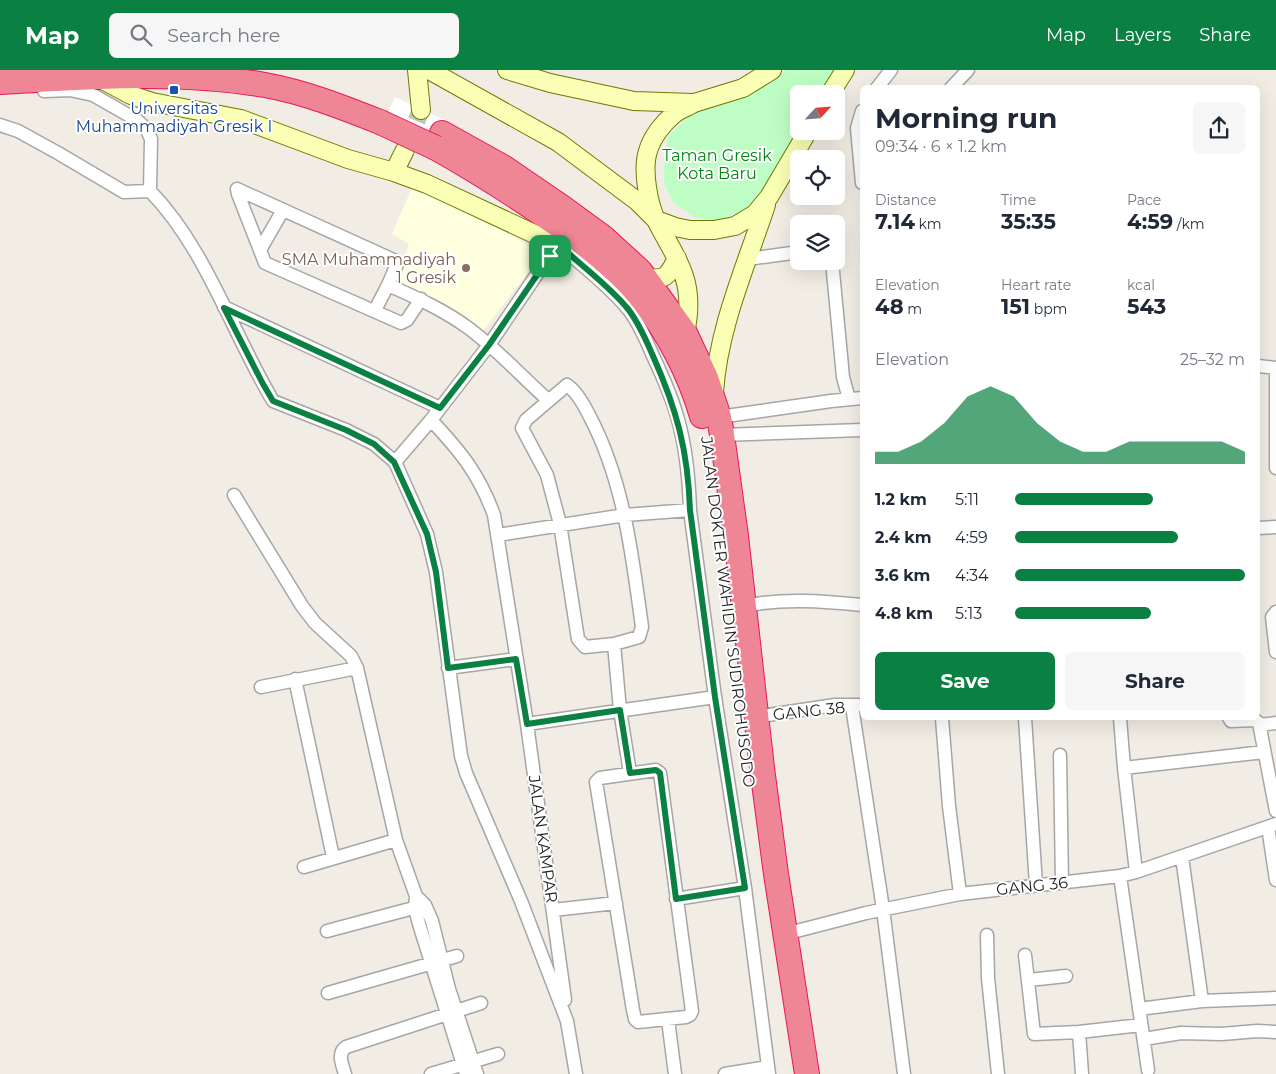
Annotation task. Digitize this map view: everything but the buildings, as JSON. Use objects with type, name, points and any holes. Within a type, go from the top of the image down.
[{"type":"highway","name":"JALAN DOKTER WAHIDIN SUDIROHUSODO","points":[[245,70],[270,74],[308,84],[383,114],[503,167],[604,238],[644,277],[683,347],[707,435],[755,769],[785,934],[807,1074]]},
{"type":"highway","name":"JALAN DOKTER WAHIDIN SUDIROHUSODO","points":[[0,82],[95,76],[200,76],[266,85],[383,114]]},
{"type":"highway","name":"JALAN DOKTER WAHIDIN SUDIROHUSODO","points":[[439,140],[483,175],[534,208],[588,247],[619,274],[683,347],[706,378],[718,418],[744,606],[755,717],[755,769],[760,868],[791,1074]]},
{"type":"main road","points":[[417,70],[421,110]]},
{"type":"main road","points":[[428,70],[558,142],[637,201],[656,220],[675,228],[714,230],[736,226],[754,214],[769,197],[803,140]]},
{"type":"main road","points":[[507,70],[550,83],[634,101],[694,103]]},
{"type":"main road","points":[[724,330],[706,346],[683,347],[688,300],[684,277],[677,258],[656,220],[646,177],[648,151],[660,129],[675,113],[694,103],[742,88],[772,70]]},
{"type":"main road","points":[[836,85],[845,70]]},
{"type":"main road","points":[[95,76],[131,96],[241,120],[348,159],[394,172],[427,184],[476,206],[526,232],[543,238],[588,247]]},
{"type":"main road","points":[[394,172],[405,150]]},
{"type":"main road","points":[[718,418],[715,375],[724,330],[769,197]]},
{"type":"main road","points":[[644,277],[658,280],[664,277],[671,271],[677,258]]},
{"type":"street","points":[[879,85],[891,70]]},
{"type":"street","points":[[954,85],[968,70]]},
{"type":"street","points":[[0,93],[70,90],[93,95],[138,120],[147,130],[151,139],[150,191],[166,208],[186,237],[273,401],[346,430],[374,444],[394,462],[427,534],[436,572],[461,756],[466,773],[521,901],[567,1021],[576,1074]]},
{"type":"street","points":[[860,118],[857,128],[860,160]]},
{"type":"street","points":[[0,125],[18,131],[124,192],[150,191]]},
{"type":"street","points":[[375,310],[399,264],[398,262],[237,189],[264,262],[267,264],[402,323],[407,320],[421,299]]},
{"type":"street","points":[[260,250],[283,210]]},
{"type":"street","points":[[526,232],[550,256]]},
{"type":"street","points":[[394,462],[431,420],[489,345],[550,256],[567,252],[617,296],[630,311],[643,334],[677,416],[684,450],[689,482],[690,510],[715,697],[745,888],[769,1071],[724,1074]]},
{"type":"street","points":[[748,259],[790,253]]},
{"type":"street","points":[[833,270],[843,377],[849,399]]},
{"type":"street","points":[[388,285],[421,299],[466,327],[489,345],[548,400]]},
{"type":"street","points":[[224,308],[440,408]]},
{"type":"street","points":[[1260,366],[1276,368],[1276,468]]},
{"type":"street","points":[[568,385],[582,403],[598,433],[615,477],[625,515],[642,627],[639,637],[614,644],[585,647],[578,639],[560,524],[547,475],[522,428],[526,420],[568,385]]},
{"type":"street","points":[[718,418],[860,398]]},
{"type":"street","points":[[718,418],[860,430]]},
{"type":"street","name":"JALAN KAMPAR","points":[[431,420],[458,449],[481,483],[494,515],[527,724],[567,1021]]},
{"type":"street","points":[[234,495],[302,606],[315,623],[351,656],[356,668],[396,840],[418,903],[467,1066],[477,1074]]},
{"type":"street","points":[[498,535],[625,515],[690,510]]},
{"type":"street","points":[[1260,528],[1276,526]]},
{"type":"street","points":[[744,606],[758,603],[816,600],[860,605]]},
{"type":"street","points":[[1276,612],[1272,617],[1276,652]]},
{"type":"street","points":[[614,644],[620,710],[630,773]]},
{"type":"street","points":[[448,668],[516,659]]},
{"type":"street","points":[[261,687],[356,668]]},
{"type":"street","points":[[295,679],[333,857]]},
{"type":"street","points":[[527,724],[715,697]]},
{"type":"street","name":"GANG 38","points":[[755,717],[835,705],[857,705]]},
{"type":"street","points":[[857,705],[904,1074]]},
{"type":"street","points":[[942,720],[949,806],[960,894]]},
{"type":"street","points":[[1025,720],[1036,885]]},
{"type":"street","points":[[1120,720],[1136,872]]},
{"type":"street","points":[[1232,720],[1234,722],[1255,720],[1260,725],[1276,811]]},
{"type":"street","points":[[1260,725],[1276,723]]},
{"type":"street","points":[[1124,768],[1264,752]]},
{"type":"street","points":[[1060,755],[1062,883]]},
{"type":"street","points":[[656,770],[660,773],[692,1011],[687,1017],[638,1022],[635,1019],[596,782],[600,778],[630,773],[656,770]]},
{"type":"street","points":[[1272,826],[1276,880]]},
{"type":"street","name":"GANG 36","points":[[785,934],[883,909],[960,894],[1120,876],[1272,826]]},
{"type":"street","points":[[304,867],[396,840]]},
{"type":"street","points":[[1182,857],[1202,1001]]},
{"type":"street","points":[[1120,876],[1148,1070]]},
{"type":"street","points":[[676,899],[745,888]]},
{"type":"street","points":[[327,931],[418,903]]},
{"type":"street","points":[[553,910],[616,903]]},
{"type":"street","points":[[988,935],[988,978],[998,1074]]},
{"type":"street","points":[[1025,955],[1034,1034],[1079,1032],[1141,1025]]},
{"type":"street","points":[[328,993],[457,956]]},
{"type":"street","points":[[1029,980],[1066,976]]},
{"type":"street","points":[[1139,1009],[1202,1001],[1276,998]]},
{"type":"street","points":[[344,1074],[340,1054],[344,1048],[481,1003]]},
{"type":"street","points":[[668,1020],[675,1074]]},
{"type":"street","points":[[1079,1032],[1082,1074]]},
{"type":"street","points":[[1144,1039],[1181,1033],[1276,1032]]},
{"type":"street","points":[[431,1074],[467,1066],[498,1054]]},
{"type":"shaded area","name":"SMA Muhammadiyah 1 Gresik","points":[[414,183],[453,200],[542,254],[484,330],[395,283],[409,244],[392,234]]},
{"type":"green space","name":"Taman Gresik Kota Baru","points":[[786,70],[839,70],[830,85],[790,85],[790,140],[794,140],[762,193],[750,208],[714,222],[695,217],[673,203],[664,183],[664,157],[669,135],[689,116],[705,108],[745,95]]},
{"type":"pier","points":[[395,97],[445,120],[427,159],[378,136]]},
{"type":"tunnel","points":[[406,146],[421,110]]},
{"type":"place","name":"Universitas Muhammadiyah Gresik I","points":[[174,90]]},
{"type":"place","name":"SMA Muhammadiyah 1 Gresik","points":[[466,268]]},
{"type":"route","points":[[567,252],[617,296],[630,311],[658,366],[677,416],[689,482],[690,510],[715,697],[745,888],[676,899],[660,773],[656,770],[630,773],[620,710],[527,724],[516,659],[448,668],[436,572],[427,534],[394,462],[374,444],[346,430],[273,401],[224,308],[440,408],[489,345],[550,256],[567,252]]}]
